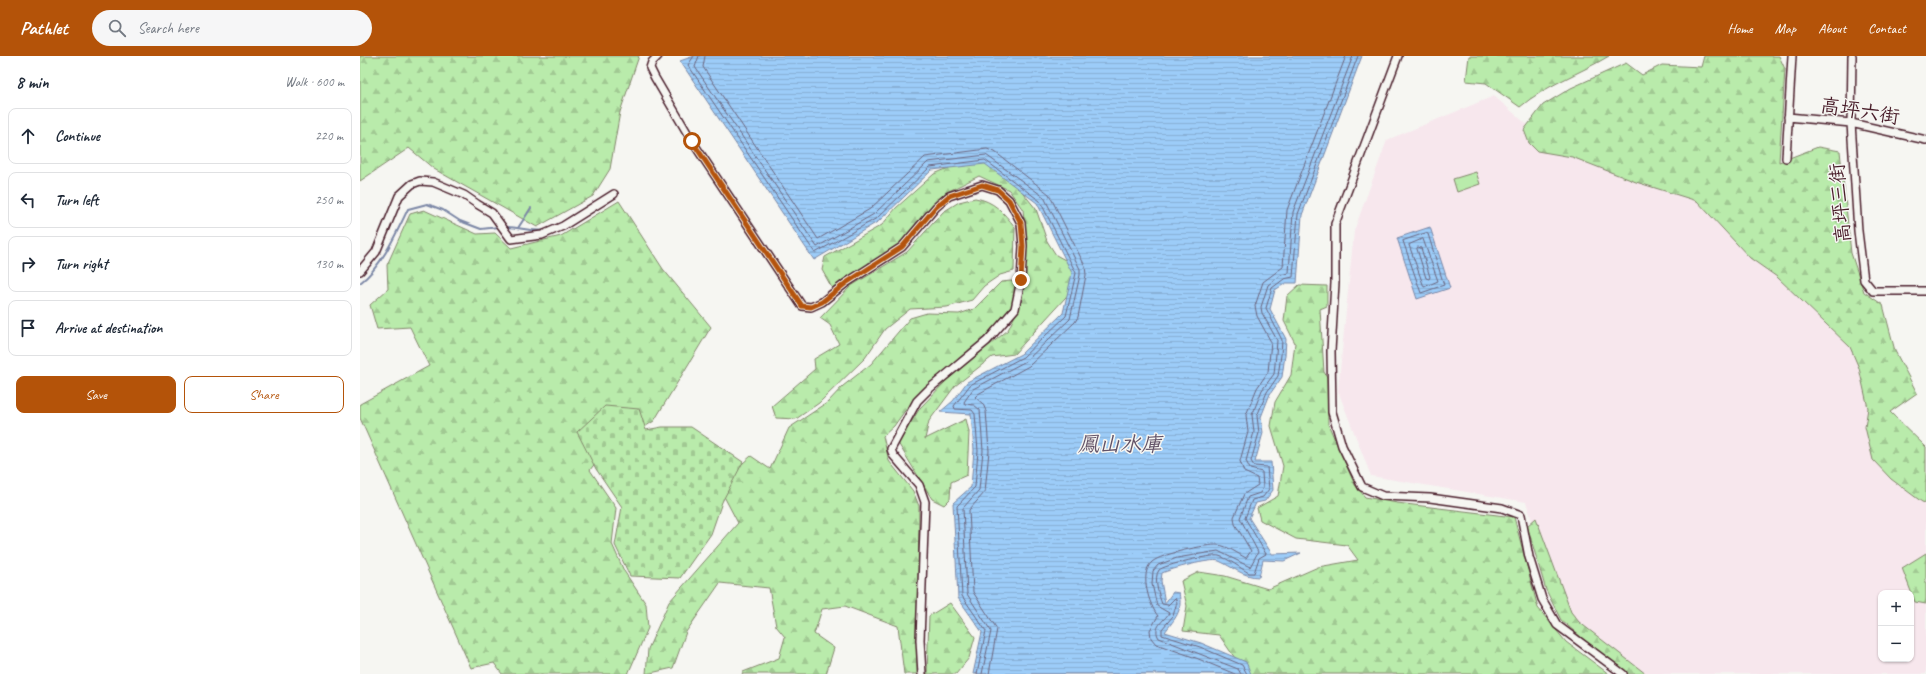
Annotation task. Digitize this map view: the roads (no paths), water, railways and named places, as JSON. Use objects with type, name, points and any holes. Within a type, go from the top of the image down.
[{"type":"street","points":[[658,56],[652,62],[650,68],[655,78],[692,141],[802,306],[811,307],[822,302],[846,283],[902,247],[936,207],[949,196],[962,191],[982,185],[998,190],[1009,200],[1021,223],[1023,246],[1022,272],[1020,295],[1015,309],[986,341],[917,401],[891,448],[893,455],[919,485],[925,502],[920,640],[922,674]]},
{"type":"street","points":[[1398,56],[1335,224],[1335,283],[1331,351],[1332,412],[1342,446],[1362,487],[1383,496],[1430,498],[1502,508],[1521,515],[1529,557],[1542,599],[1557,625],[1623,674]]},
{"type":"street","points":[[1786,158],[1792,56]]},
{"type":"street","name":"高坪三街","points":[[1852,56],[1850,123],[1858,231],[1864,280],[1873,291],[1926,291]]},
{"type":"street","name":"高坪六街","points":[[1788,117],[1850,123],[1926,140]]},
{"type":"street","points":[[360,271],[376,252],[402,193],[412,184],[420,181],[433,182],[464,195],[492,213],[499,225],[511,239],[542,235],[563,226],[614,194]]},
{"type":"water","name":"鳳山水庫","points":[[694,56],[1362,56],[1302,215],[1297,283],[1286,283],[1275,290],[1270,309],[1286,339],[1285,355],[1282,377],[1270,394],[1261,417],[1263,433],[1255,462],[1271,462],[1273,490],[1265,501],[1256,503],[1249,518],[1272,554],[1301,553],[1284,561],[1263,560],[1259,577],[1243,574],[1215,560],[1191,564],[1162,573],[1161,581],[1165,603],[1173,592],[1179,593],[1180,600],[1179,610],[1175,619],[1165,632],[1201,643],[1246,662],[1251,674],[973,674],[982,632],[958,598],[953,503],[971,487],[974,450],[971,414],[940,412],[953,401],[967,382],[1021,354],[1063,313],[1072,273],[1037,203],[985,164],[932,170],[879,221],[814,260],[680,61]]},
{"type":"water","points":[[1430,227],[1450,288],[1417,299],[1397,238]]},
{"type":"waterway","points":[[556,226],[603,197]]},
{"type":"waterway","points":[[360,283],[382,259],[408,209],[427,204],[443,210],[460,221],[481,229],[499,227]]},
{"type":"waterway","points":[[518,228],[531,208]]},
{"type":"waterway","points":[[504,227],[515,227],[534,231],[546,230]]}]
